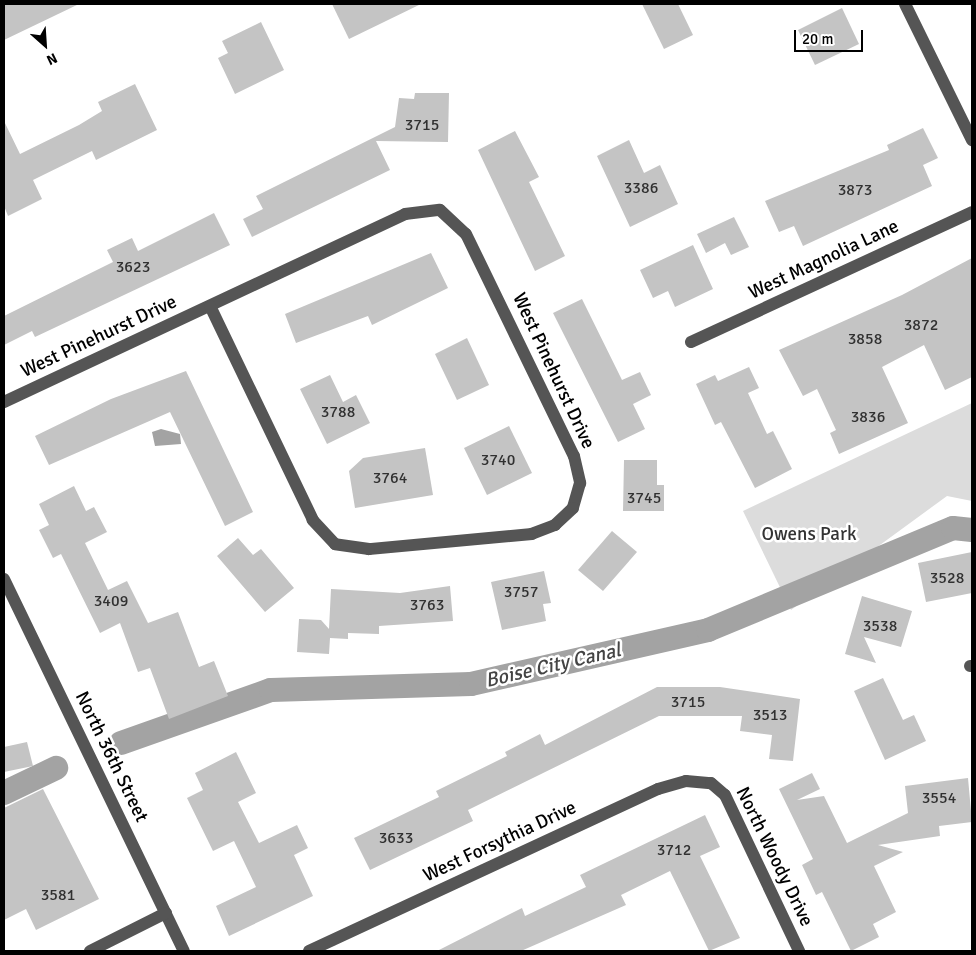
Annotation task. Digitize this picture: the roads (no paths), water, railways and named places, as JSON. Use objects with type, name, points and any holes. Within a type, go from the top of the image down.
[{"type":"street","points":[[905,4],[972,140]]},
{"type":"street","name":"West Pinehurst Drive","points":[[4,402],[405,214],[440,210],[466,234],[574,456],[580,483],[573,508],[555,525],[532,534],[369,549],[336,544],[313,520],[210,306]]},
{"type":"street","name":"West Magnolia Lane","points":[[691,342],[972,212]]},
{"type":"street","name":"North 36th Street","points":[[4,582],[184,951]]},
{"type":"street","name":"West Forsythia Drive","points":[[309,951],[658,789],[686,782],[711,783]]},
{"type":"street","name":"North Woody Drive","points":[[711,783],[725,795],[799,951]]},
{"type":"street","points":[[90,951],[166,913]]},
{"type":"waterway","name":"Boise City Canal","points":[[121,743],[271,690],[471,684],[708,630],[953,528],[972,530]]},
{"type":"waterway","name":"Boise City Canal","points":[[4,793],[56,768]]},
{"type":"park label","name":"Owens Park","points":[[809,535]]}]
